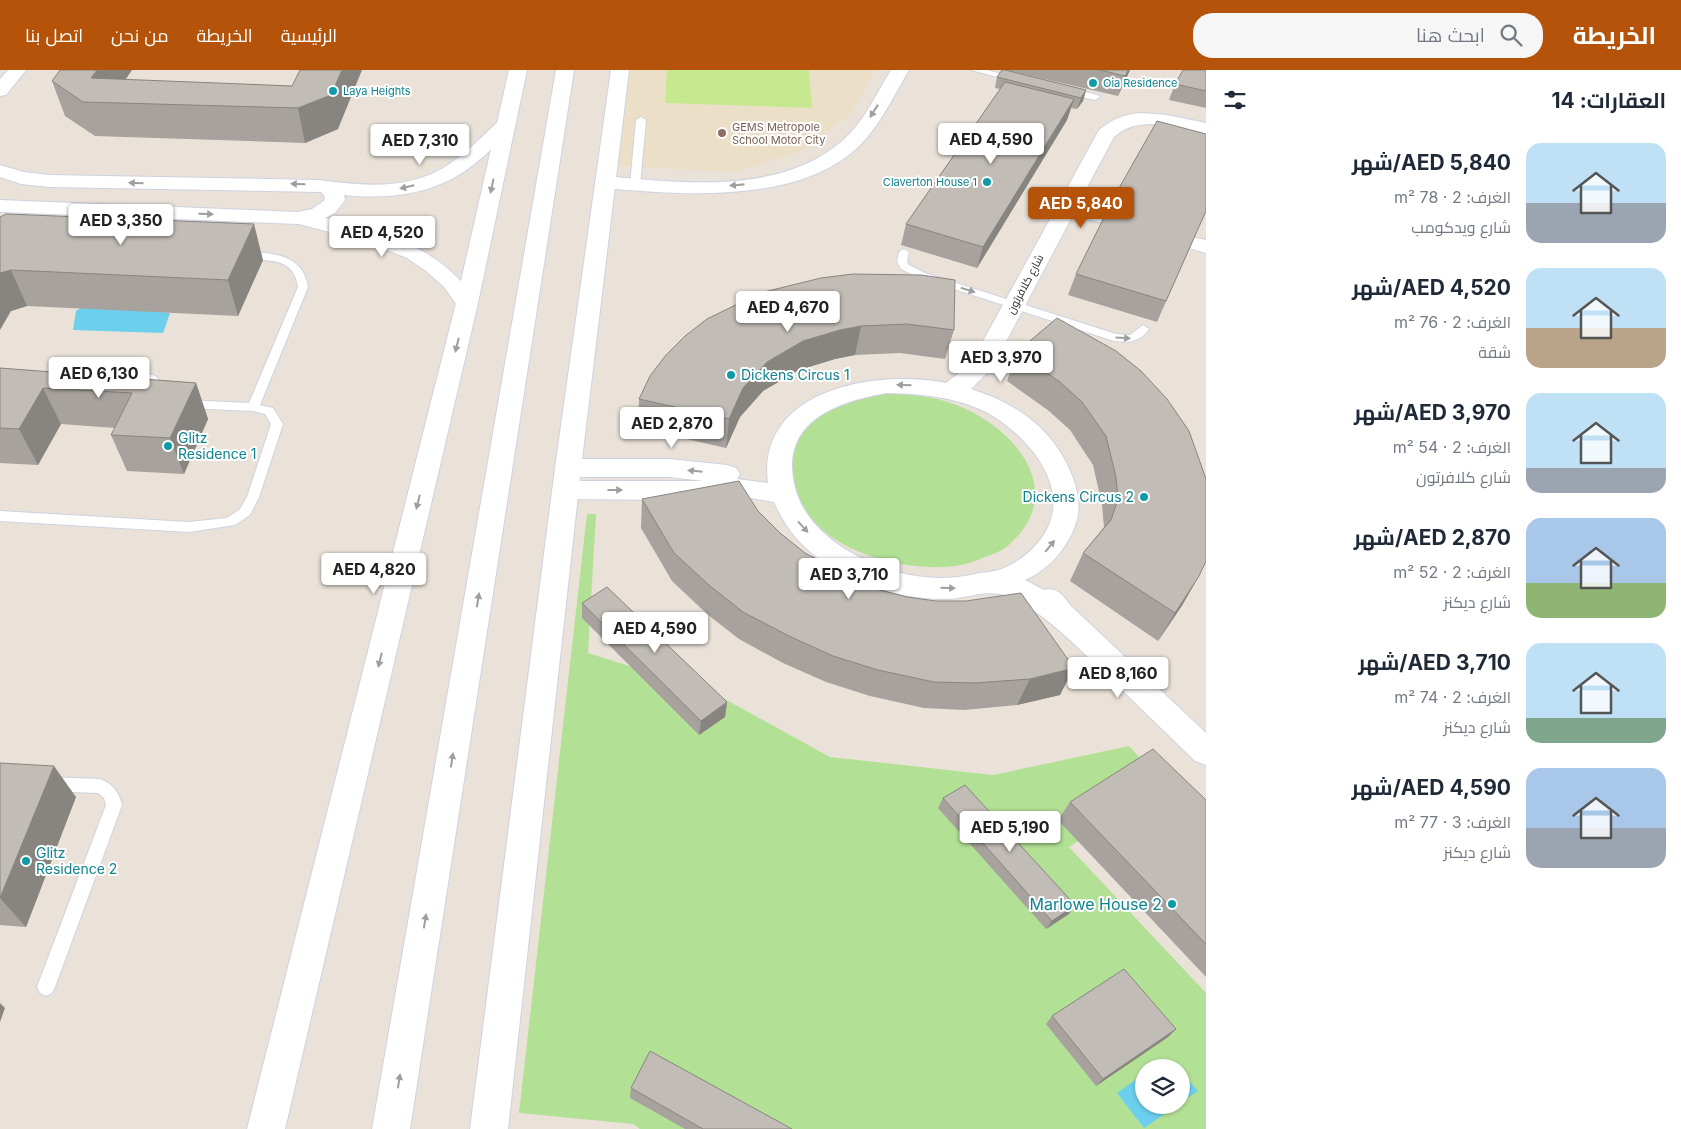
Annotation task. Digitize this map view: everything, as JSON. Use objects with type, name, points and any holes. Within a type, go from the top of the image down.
[{"type":"street","points":[[0,91],[16,70]]},
{"type":"street","points":[[266,1129],[467,302],[518,70]]},
{"type":"street","points":[[391,1129],[565,70]]},
{"type":"street","points":[[489,1129],[567,479],[620,70]]},
{"type":"street","points":[[605,182],[693,188],[737,186],[802,172],[828,160],[848,146],[861,131],[900,70]]},
{"type":"street","name":"شارع كلافرتون","points":[[951,391],[980,368],[1106,134],[1113,126],[1122,121],[1147,118],[1206,128]]},
{"type":"street","points":[[0,171],[21,178],[50,180],[304,184],[351,191],[377,192],[428,182],[449,173],[506,125]]},
{"type":"street","points":[[298,218],[320,213],[330,208],[335,200],[334,193],[327,188]]},
{"type":"street","points":[[0,206],[298,218],[379,238],[417,254],[447,275],[467,302]]},
{"type":"street","points":[[1067,206],[1106,218]]},
{"type":"street","points":[[980,368],[982,386],[988,404]]},
{"type":"street","points":[[908,385],[951,391],[988,404],[1013,418],[1035,436],[1052,456],[1063,478],[1067,502],[1064,525],[1052,546],[1032,564],[996,582],[954,588],[910,585],[866,573],[828,552],[799,524],[780,483],[781,449],[792,429],[808,412],[829,399],[851,391],[875,386],[908,385]]},
{"type":"street","points":[[567,479],[674,490],[744,488],[780,483]]},
{"type":"street","points":[[1032,564],[1043,589],[1061,614],[1206,752]]},
{"type":"street","points":[[996,582],[1029,595],[1061,614]]},
{"type":"lane","points":[[975,70],[1026,80],[992,70]]},
{"type":"lane","points":[[1058,87],[1096,96]]},
{"type":"lane","points":[[635,185],[642,120]]},
{"type":"lane","points":[[904,252],[902,262],[912,272],[1114,337],[1133,338],[1140,335],[1143,330]]},
{"type":"lane","points":[[236,254],[279,258],[299,270],[303,278],[303,287],[253,407]]},
{"type":"lane","points":[[88,379],[151,382]]},
{"type":"lane","points":[[1,519],[189,527],[230,522],[244,512],[253,497],[277,424],[269,411],[253,407],[170,403]]},
{"type":"lane","points":[[36,784],[100,786],[108,790],[114,805],[46,986]]},
{"type":"shaded area","name":"GEMS Metropole School Motor City","points":[[628,70],[876,70],[851,114],[800,152],[736,172],[612,166]]},
{"type":"green space","points":[[667,70],[809,70],[812,108],[665,103]]},
{"type":"green space","points":[[880,393],[927,397],[954,404],[976,414],[997,428],[1015,445],[1028,464],[1034,485],[1034,506],[1025,527],[1005,548],[961,565],[934,567],[907,565],[874,557],[843,544],[831,537],[809,516],[794,491],[790,477],[790,463],[797,439],[806,424],[826,409]]},
{"type":"green space","points":[[587,514],[596,514],[588,653],[712,692],[830,757],[993,775],[1129,746],[1164,784],[1069,847],[1206,993],[1206,1129],[640,1129],[633,1124],[519,1113]]},
{"type":"water","points":[[96,299],[116,307],[170,313],[163,333],[73,330],[76,311]]},
{"type":"water","points":[[1135,1080],[1135,1114],[1165,1114],[1144,1128],[1117,1093]]},
{"type":"water","points":[[1190,1082],[1198,1091],[1190,1096]]},
{"type":"building","points":[[60,70],[97,70],[91,78],[292,86],[300,70],[342,70],[331,95],[298,108],[83,102],[52,81]]},
{"type":"building","points":[[1002,70],[1086,90],[1081,98],[997,77]]},
{"type":"building","points":[[1100,70],[1128,70],[1125,76]]},
{"type":"building","points":[[1183,70],[1206,70],[1206,91],[1175,84]]},
{"type":"building","name":"Claverton House 1","points":[[1005,82],[1074,99],[983,247],[906,224]]},
{"type":"building","points":[[1157,121],[1206,134],[1206,211],[1166,301],[1076,274],[1114,197]]},
{"type":"building","points":[[6,214],[254,224],[228,280],[11,270],[0,273],[0,217]]},
{"type":"building","points":[[853,274],[921,275],[955,280],[954,330],[907,324],[861,326],[803,341],[767,362],[743,388],[729,419],[639,399],[650,376],[666,355],[685,336],[707,319],[760,293],[821,278]]},
{"type":"building","name":"Dickens Circus 2","points":[[1057,318],[1116,351],[1141,371],[1167,399],[1189,431],[1206,479],[1206,561],[1199,576],[1175,613],[1083,553],[1111,520],[1118,499],[1116,477],[1106,436],[1082,402],[1060,382],[1017,352]]},
{"type":"building","points":[[0,368],[196,383],[170,438],[111,435],[132,393],[43,388],[19,429],[0,428]]},
{"type":"building","points":[[739,481],[758,511],[780,533],[805,553],[868,587],[907,597],[936,601],[966,601],[1021,593],[1074,668],[1030,679],[975,683],[934,682],[878,670],[833,656],[743,612],[710,586],[674,553],[642,499]]},
{"type":"building","points":[[607,587],[727,702],[701,721],[582,603]]},
{"type":"building","name":"Marlowe House 2","points":[[1153,749],[1206,800],[1206,944],[1070,802]]},
{"type":"building","points":[[0,763],[54,766],[0,898]]},
{"type":"building","points":[[965,785],[1075,905],[1052,921],[943,798]]},
{"type":"building","points":[[1124,969],[1176,1029],[1103,1079],[1052,1016]]},
{"type":"building","points":[[650,1051],[792,1129],[703,1129],[631,1088]]},
{"type":"place","name":"Oia Residence","points":[[1093,83]]},
{"type":"place","name":"Laya Heights","points":[[333,91]]},
{"type":"place","name":"GEMS Metropole School Motor City","points":[[722,133]]},
{"type":"place","name":"Claverton House 1","points":[[987,182]]},
{"type":"place","name":"Dickens Circus 1","points":[[731,375]]},
{"type":"place","name":"Glitz Residence 1","points":[[168,446]]},
{"type":"place","name":"Dickens Circus 2","points":[[1144,497]]},
{"type":"place","name":"Glitz Residence 2","points":[[26,861]]},
{"type":"place","name":"Marlowe House 2","points":[[1172,904]]}]
